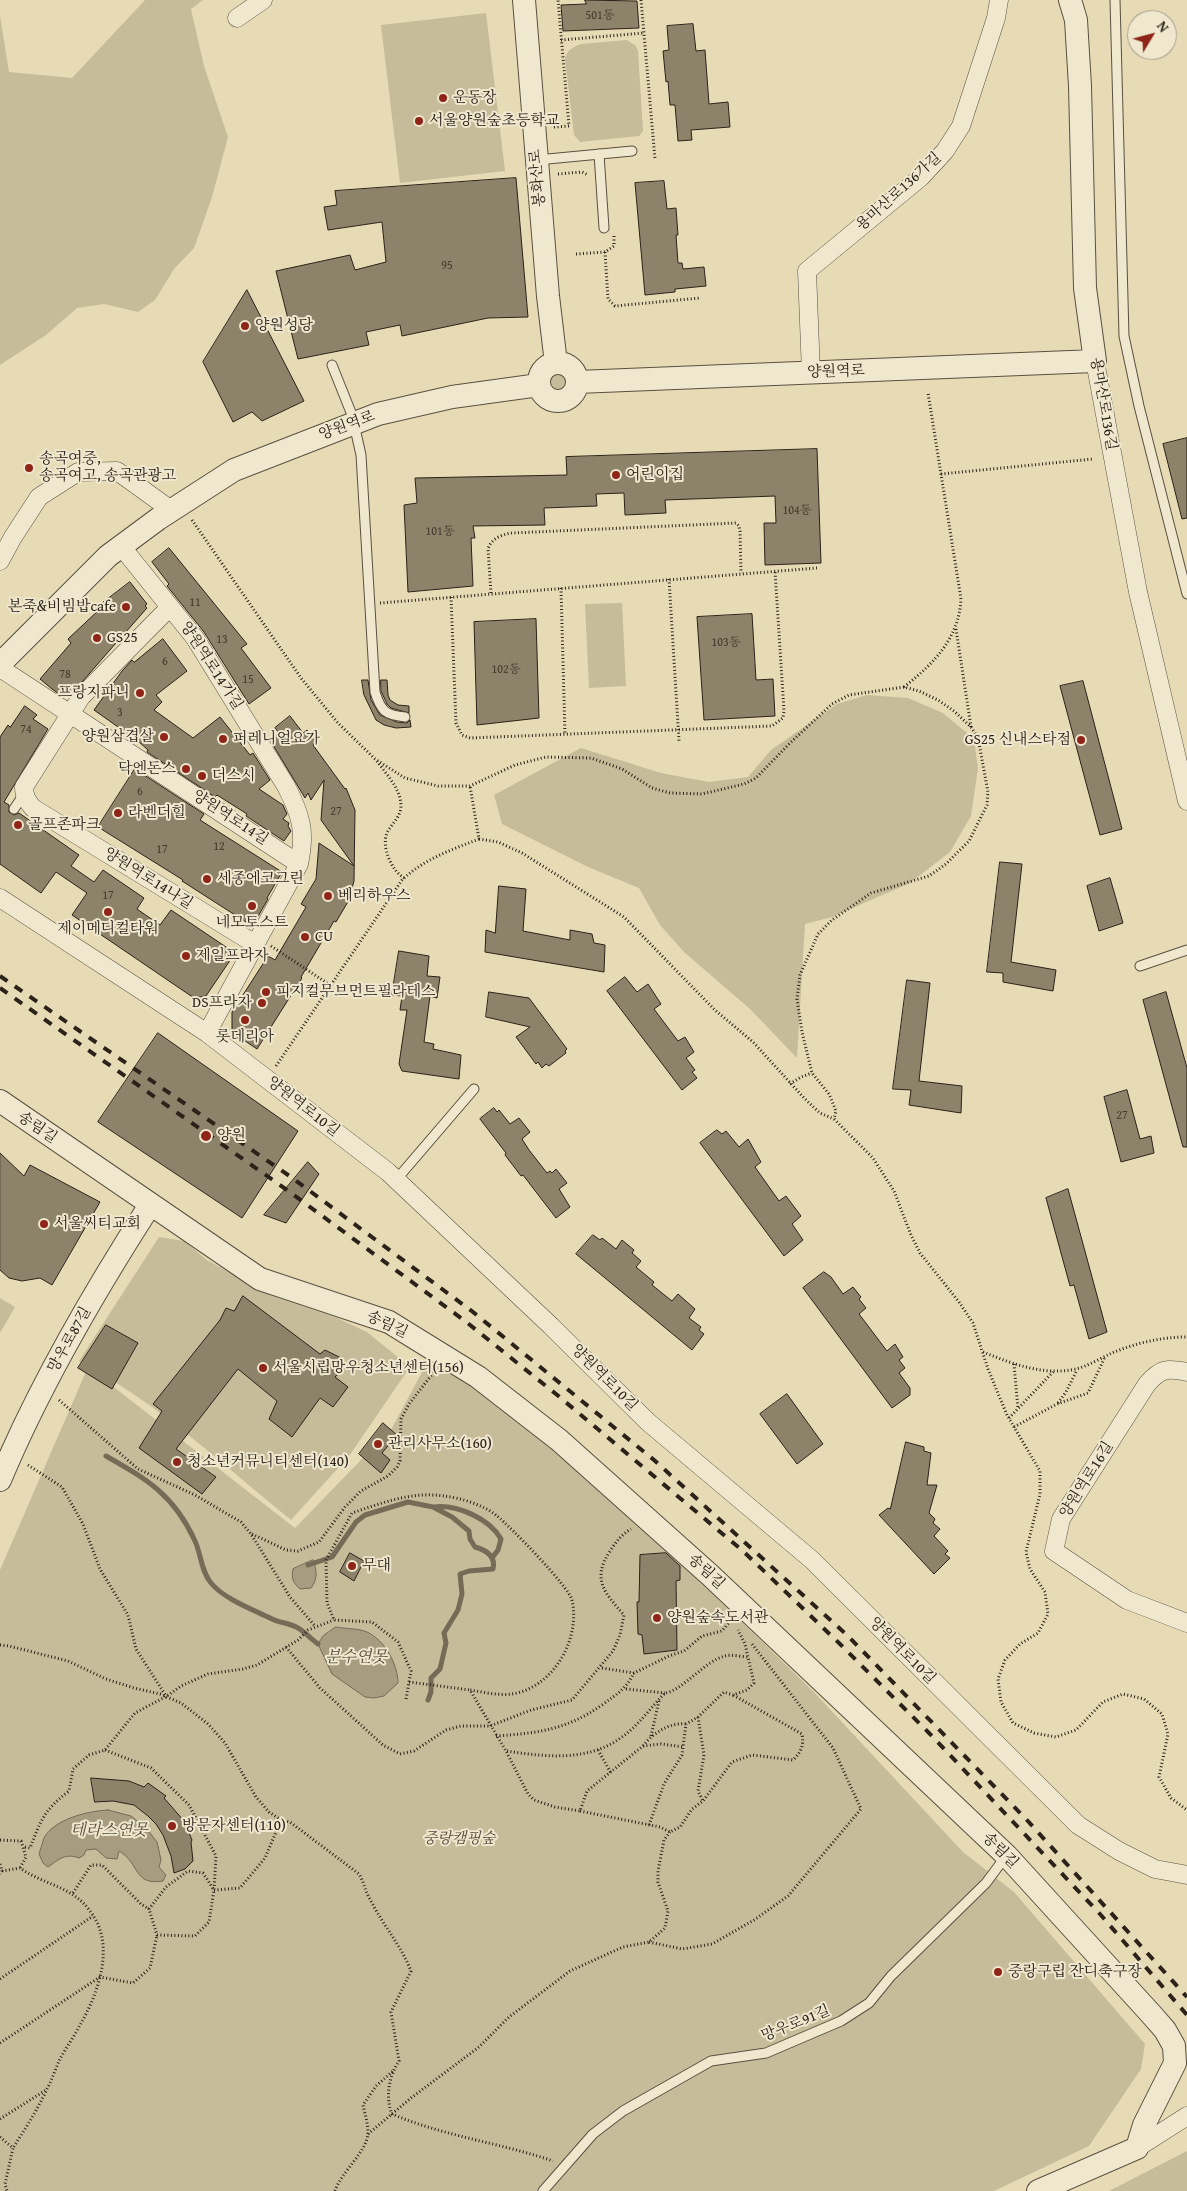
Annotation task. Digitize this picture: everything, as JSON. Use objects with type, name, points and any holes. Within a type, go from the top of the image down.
[{"type":"street","points":[[237,18],[263,0]]},
{"type":"street","name":"봉화산로","points":[[524,0],[544,167],[556,359]]},
{"type":"street","name":"용마산로136가길","points":[[811,373],[807,272],[921,176],[945,151],[961,126],[996,18],[999,0]]},
{"type":"street","name":"용마산로136길","points":[[1070,0],[1076,20],[1080,86],[1085,288],[1094,361],[1138,592],[1187,801]]},
{"type":"street","points":[[556,359],[568,366],[575,375],[576,382],[576,388],[568,397],[556,400],[545,396],[539,385],[541,373],[556,359]]},
{"type":"street","name":"양원역로","points":[[576,382],[1094,361]]},
{"type":"street","name":"양원역로","points":[[0,666],[98,566],[121,546],[180,514],[234,470],[378,414],[452,397],[539,385]]},
{"type":"street","points":[[0,561],[13,536],[39,498],[78,472],[117,471],[180,514]]},
{"type":"street","name":"양원역로14가길","points":[[121,546],[170,606],[208,658],[294,801],[304,836],[299,864]]},
{"type":"street","name":"양원역로14가길","points":[[70,714],[90,685],[170,606]]},
{"type":"street","name":"양원역로14길","points":[[0,666],[299,864]]},
{"type":"street","points":[[24,793],[24,787],[70,714]]},
{"type":"street","name":"양원역로14나길","points":[[24,793],[27,802],[33,808],[256,941]]},
{"type":"street","points":[[207,1033],[299,864]]},
{"type":"street","name":"양원역로10길","points":[[0,898],[207,1033],[396,1180],[551,1326],[648,1422],[812,1560],[1078,1825],[1119,1851],[1156,1869],[1187,1875]]},
{"type":"street","name":"송림길","points":[[0,1101],[260,1279],[389,1322],[486,1383],[559,1440],[717,1582],[1007,1856],[1165,2030],[1174,2046],[1175,2063],[1144,2125],[1137,2148]]},
{"type":"street","name":"망우로87길","points":[[0,1480],[43,1387],[77,1326],[150,1205]]},
{"type":"street","name":"양원역로16길","points":[[1179,1370],[1158,1373],[1147,1384],[1061,1519],[1054,1551],[1127,1600],[1187,1623]]},
{"type":"street","points":[[1038,2191],[1137,2148],[1187,2116]]},
{"type":"lane","points":[[1115,0],[1124,336],[1139,406],[1187,594]]},
{"type":"lane","points":[[544,167],[599,154],[632,151]]},
{"type":"lane","points":[[599,154],[604,228]]},
{"type":"lane","points":[[332,365],[354,423],[361,454],[375,692],[384,711],[390,716],[405,717]]},
{"type":"lane","points":[[14,809],[24,793]]},
{"type":"lane","points":[[1140,966],[1187,950]]},
{"type":"lane","points":[[396,1180],[474,1089]]},
{"type":"lane","name":"망우로91길","points":[[543,2191],[564,2165],[606,2123],[711,2061],[766,2053],[841,2021],[869,2003],[911,1955],[981,1889],[1007,1856]]},
{"type":"path","points":[[548,127],[569,126],[558,0]]},
{"type":"path","points":[[641,0],[655,159]]},
{"type":"path","points":[[561,40],[644,33]]},
{"type":"path","points":[[544,167],[582,172],[591,181]]},
{"type":"path","points":[[576,254],[605,252],[615,244]]},
{"type":"path","points":[[605,252],[608,300],[615,306],[700,298]]},
{"type":"path","points":[[904,687],[937,659],[956,628],[960,614],[960,599],[928,393]]},
{"type":"path","points":[[941,474],[1093,459]]},
{"type":"path","points":[[180,514],[300,678],[338,723],[375,758],[405,778],[438,786],[470,786],[515,765],[546,757],[592,758],[622,769],[652,788],[670,793],[702,794],[744,784],[756,778],[832,704],[849,695],[904,687],[919,691],[938,700],[971,727],[978,738],[988,792],[987,804],[969,841],[946,864],[929,876],[871,893],[855,903],[818,934],[808,953],[800,975],[797,999],[802,1032],[812,1073],[829,1094],[836,1111],[834,1119]]},
{"type":"path","points":[[491,593],[488,549],[493,540],[504,534],[736,523],[740,531],[741,573]]},
{"type":"path","points":[[370,604],[817,568]]},
{"type":"path","points":[[451,597],[456,723],[462,735],[477,739],[772,726],[784,718],[776,571]]},
{"type":"path","points":[[669,579],[679,741]]},
{"type":"path","points":[[561,588],[565,735]]},
{"type":"path","points":[[956,628],[971,727]]},
{"type":"path","points":[[375,758],[396,789],[400,799],[400,813],[387,832],[386,843],[390,862],[394,870],[404,878]]},
{"type":"path","points":[[470,786],[479,839]]},
{"type":"path","points":[[273,1070],[404,878],[422,863],[437,856],[479,839],[498,842],[522,853],[624,917],[714,1010],[753,1042],[790,1084],[820,1113],[834,1119],[868,1153],[894,1191],[920,1253],[959,1302],[973,1323],[988,1369],[1009,1418],[1040,1471],[1040,1494],[1026,1552],[1030,1569],[1045,1592],[1048,1614],[1038,1633],[1020,1644],[1005,1660],[998,1679],[1001,1702],[1013,1723],[1034,1733],[1056,1737],[1076,1730],[1103,1702],[1123,1694],[1144,1699],[1162,1714],[1168,1734],[1159,1777],[1171,1798],[1187,1810]]},
{"type":"path","points":[[256,941],[330,985]]},
{"type":"path","points":[[790,1084],[800,1077],[812,1073]]},
{"type":"path","points":[[983,1352],[1014,1364],[1048,1372],[1078,1369],[1141,1343],[1171,1337],[1187,1337]]},
{"type":"path","points":[[251,1534],[286,1550],[298,1551],[319,1542],[345,1507],[361,1491],[388,1476],[398,1467],[400,1461],[401,1419],[445,1356]]},
{"type":"path","points":[[1014,1427],[1057,1404],[1088,1393],[1106,1356]]},
{"type":"path","points":[[1014,1364],[1018,1410]]},
{"type":"path","points":[[1057,1404],[1066,1392],[1078,1369]]},
{"type":"path","points":[[1009,1418],[1053,1371]]},
{"type":"path","points":[[53,1396],[138,1469],[195,1494],[241,1522],[251,1534],[290,1597],[315,1626]]},
{"type":"path","points":[[10,1457],[28,1465],[62,1487],[84,1524],[100,1569],[128,1615],[136,1649],[167,1696]]},
{"type":"path","points":[[334,1620],[327,1603],[326,1560],[352,1514],[401,1497],[444,1496],[476,1504],[496,1515],[550,1569],[572,1598],[575,1624],[564,1652],[552,1671],[538,1686],[511,1695],[410,1682]]},
{"type":"path","points":[[286,1647],[320,1688],[383,1744],[400,1754],[414,1751],[446,1730],[461,1726],[490,1726],[531,1710],[572,1700],[614,1651],[620,1635],[624,1616],[606,1593],[599,1577],[605,1560],[620,1536],[632,1529]]},
{"type":"path","points":[[600,1669],[603,1667],[634,1673],[684,1651],[702,1636],[722,1631],[733,1616]]},
{"type":"path","points":[[733,1616],[745,1644],[754,1683],[747,1690],[733,1695]]},
{"type":"path","points":[[335,2191],[354,2158],[360,2153],[368,2134],[411,2098],[479,2047],[509,2017],[570,1971],[623,1946],[649,1942],[682,1949],[712,1944],[754,1920],[788,1896],[861,1809],[833,1748],[733,1616]]},
{"type":"path","points":[[25,1847],[30,1848],[41,1819],[52,1804],[69,1791],[74,1769],[89,1755],[106,1750],[135,1713],[167,1696],[181,1686],[208,1674],[258,1665],[298,1640],[315,1626],[334,1620],[372,1622],[398,1642],[412,1671],[406,1699]]},
{"type":"path","points":[[0,1645],[68,1661],[106,1679],[167,1696],[181,1703],[208,1724],[234,1755],[256,1797],[269,1812],[281,1820],[290,1822],[359,1874],[365,1883],[369,1897],[404,1954],[411,1971],[391,2012],[399,2061],[393,2070],[376,2086],[363,2105],[368,2134]]},
{"type":"path","points":[[626,1689],[671,1692],[698,1672],[725,1656],[749,1657]]},
{"type":"path","points":[[496,1736],[536,1733],[557,1729],[586,1716],[626,1689],[634,1673]]},
{"type":"path","points":[[470,1690],[506,1751],[528,1794],[534,1800],[555,1807],[649,1825],[670,1832]]},
{"type":"path","points":[[580,1811],[587,1791],[643,1746],[651,1736],[676,1723],[686,1724],[698,1718],[724,1692],[733,1695],[802,1734],[804,1744],[793,1760],[752,1755],[732,1762],[703,1801],[692,1809],[680,1827],[670,1832],[664,1840],[658,1882],[668,1911],[665,1928],[649,1942]]},
{"type":"path","points":[[506,1751],[568,1757],[598,1750],[622,1737],[665,1693]]},
{"type":"path","points":[[651,1736],[660,1698]]},
{"type":"path","points":[[698,1718],[704,1755],[698,1791],[703,1801]]},
{"type":"path","points":[[649,1825],[664,1784],[682,1755],[686,1724]]},
{"type":"path","points":[[643,1746],[661,1744],[684,1747]]},
{"type":"path","points":[[106,1750],[152,1768],[189,1805],[216,1856],[214,1890],[208,1922],[195,1936],[157,1935]]},
{"type":"path","points":[[598,1750],[611,1773]]},
{"type":"path","points":[[214,1890],[240,1888],[266,1858],[281,1820]]},
{"type":"path","points":[[0,1840],[21,1841],[25,1847],[26,1857],[20,1868]]},
{"type":"path","points":[[0,1864],[1,1872],[20,1868],[32,1876],[73,1893],[93,1916],[102,1937],[102,1966],[96,1994],[81,2024],[59,2060],[47,2090],[13,2148],[5,2184],[6,2191]]},
{"type":"path","points":[[0,2044],[100,1977],[133,1983],[150,1968],[157,1935],[149,1909],[140,1904],[102,1865],[91,1866],[73,1893]]},
{"type":"path","points":[[149,1909],[166,1887],[188,1870],[204,1873],[214,1890]]},
{"type":"path","points":[[0,1979],[93,1916]]},
{"type":"path","points":[[392,2114],[388,2104],[393,2070]]},
{"type":"path","points":[[0,2119],[47,2090]]},
{"type":"path","points":[[392,2114],[493,2144],[519,2149],[564,2165]]},
{"type":"path","points":[[0,2137],[13,2148]]},
{"type":"green space","points":[[145,0],[203,0],[191,9],[204,66],[228,137],[212,197],[194,248],[174,269],[155,300],[138,312],[104,304],[77,308],[46,335],[0,365],[0,16],[9,72],[72,78]]},
{"type":"green space","name":"운동장","points":[[486,13],[505,171],[400,183],[381,25]]},
{"type":"green space","points":[[627,40],[636,46],[638,51],[643,131],[639,136],[580,142],[574,135],[565,59],[567,53],[575,46],[581,44]]},
{"type":"green space","points":[[558,370],[563,371],[569,377],[569,387],[563,393],[558,394],[553,393],[547,387],[546,382],[547,377],[553,371]]},
{"type":"green space","points":[[622,603],[626,686],[589,688],[585,604]]},
{"type":"green space","points":[[867,695],[908,698],[943,713],[974,739],[978,768],[971,816],[950,852],[910,883],[832,917],[805,924],[797,1058],[750,1009],[684,952],[660,925],[639,888],[588,867],[502,824],[494,795],[581,748],[661,773],[709,782],[748,777],[771,750],[837,704]]},
{"type":"green space","points":[[159,1237],[184,1241],[207,1260],[272,1296],[337,1318],[367,1332],[410,1367],[349,1456],[291,1520],[189,1435],[135,1395],[79,1361]]},
{"type":"green space","points":[[0,1298],[15,1307],[0,1333]]},
{"type":"green space","name":"중랑캠핑숲","points":[[428,1361],[472,1383],[631,1515],[813,1691],[963,1852],[1014,1892],[1145,2044],[1141,2069],[1089,2146],[994,2191],[0,2191],[0,1570],[88,1367],[295,1528],[392,1428]]},
{"type":"green space","points":[[1187,2151],[1187,2191],[1109,2191]]},
{"type":"water","points":[[313,1560],[316,1571],[315,1581],[311,1588],[300,1589],[293,1580],[293,1569]]},
{"type":"water","name":"분수연못","points":[[336,1627],[367,1632],[385,1647],[396,1669],[398,1683],[384,1696],[365,1697],[332,1674],[318,1644],[323,1636]]},
{"type":"water","name":"테라스연못","points":[[108,1810],[131,1816],[147,1829],[157,1842],[161,1860],[159,1867],[166,1875],[163,1881],[153,1882],[141,1877],[131,1861],[119,1851],[117,1859],[106,1858],[96,1849],[86,1850],[84,1855],[79,1858],[70,1856],[63,1858],[48,1867],[43,1863],[39,1854],[43,1840],[55,1826],[72,1817]]},
{"type":"building","points":[[585,0],[637,1],[639,28],[563,31],[561,5],[586,4]]},
{"type":"building","points":[[693,24],[696,51],[705,50],[709,104],[728,102],[730,127],[691,130],[692,140],[678,141],[675,105],[670,105],[663,51],[669,50],[667,26]]},
{"type":"building","points":[[516,178],[528,317],[488,318],[402,336],[400,325],[366,332],[369,345],[298,359],[276,271],[350,255],[355,270],[386,262],[382,222],[328,230],[324,207],[337,205],[335,191]]},
{"type":"building","points":[[664,181],[667,209],[676,208],[678,263],[682,263],[683,269],[704,267],[706,286],[675,289],[675,292],[645,295],[635,183]]},
{"type":"building","name":"양원성당","points":[[247,290],[304,401],[262,421],[252,412],[233,422],[203,362]]},
{"type":"building","points":[[1187,438],[1187,518],[1182,519],[1163,444]]},
{"type":"building","points":[[817,449],[821,563],[765,565],[764,523],[776,523],[775,496],[665,500],[666,513],[625,515],[624,493],[596,494],[597,506],[544,508],[545,525],[473,526],[475,538],[471,538],[473,586],[408,592],[404,505],[417,503],[415,478],[567,475],[566,457]]},
{"type":"building","points":[[169,548],[247,644],[241,648],[271,688],[249,704],[204,632],[167,586],[169,584],[152,562]]},
{"type":"building","points":[[130,582],[147,604],[145,606],[147,608],[125,633],[115,641],[116,643],[69,697],[62,696],[40,679],[71,643],[68,639],[102,607],[100,605]]},
{"type":"building","points":[[752,614],[756,680],[773,679],[775,716],[704,720],[697,617]]},
{"type":"building","points":[[536,619],[539,718],[477,725],[474,622]]},
{"type":"building","points":[[163,639],[187,671],[156,695],[162,702],[154,710],[193,738],[220,717],[250,755],[253,753],[270,780],[259,789],[283,805],[287,814],[283,819],[289,823],[288,826],[291,831],[284,841],[246,816],[247,814],[217,795],[215,797],[147,752],[148,750],[138,741],[94,710],[132,660],[134,662]]},
{"type":"building","points":[[362,680],[368,680],[371,700],[380,715],[397,722],[407,723],[410,720],[411,727],[396,728],[384,725],[376,720],[364,695]]},
{"type":"building","points":[[381,680],[387,680],[390,700],[398,705],[409,706],[409,713],[391,708],[387,704],[381,691]]},
{"type":"building","points":[[1083,681],[1122,829],[1100,835],[1060,686]]},
{"type":"building","points":[[25,706],[37,715],[33,719],[48,729],[4,802],[9,805],[9,812],[14,815],[19,813],[79,855],[71,866],[94,882],[103,870],[144,898],[137,909],[160,925],[171,910],[235,953],[206,996],[194,998],[72,915],[87,893],[56,872],[41,893],[0,864],[0,737],[8,725],[10,727]]},
{"type":"building","points":[[290,716],[303,733],[307,730],[316,743],[313,745],[346,788],[355,810],[354,881],[349,900],[336,922],[334,921],[302,978],[257,1049],[232,1032],[232,1012],[268,956],[275,960],[306,907],[301,904],[316,879],[319,843],[354,866],[321,820],[324,780],[311,800],[308,793],[305,798],[270,740],[279,733],[275,728]]},
{"type":"building","points":[[135,769],[204,814],[200,820],[282,872],[256,920],[246,922],[98,827]]},
{"type":"building","points":[[1000,862],[1022,864],[1011,962],[1056,970],[1053,991],[1003,982],[1003,973],[987,972]]},
{"type":"building","points":[[1110,878],[1123,923],[1099,931],[1087,886]]},
{"type":"building","points":[[499,886],[526,889],[523,931],[570,940],[570,930],[592,934],[594,943],[605,945],[604,972],[485,952],[486,930],[495,933]]},
{"type":"building","points":[[399,951],[429,956],[427,976],[440,977],[437,998],[430,996],[424,1042],[434,1044],[433,1049],[461,1055],[459,1079],[402,1071],[399,1064],[407,1010],[400,1010],[402,996],[392,995]]},
{"type":"building","points":[[625,977],[637,992],[648,984],[661,1004],[654,1009],[678,1041],[685,1037],[694,1052],[686,1058],[695,1070],[692,1072],[697,1078],[682,1090],[607,991]]},
{"type":"building","points":[[907,980],[930,983],[919,1081],[962,1086],[961,1113],[909,1105],[911,1090],[893,1089]]},
{"type":"building","points":[[489,992],[529,998],[567,1049],[566,1053],[549,1066],[546,1064],[542,1068],[538,1062],[536,1064],[516,1037],[530,1027],[486,1017]]},
{"type":"building","points":[[1166,992],[1187,1068],[1187,1147],[1183,1147],[1143,1000]]},
{"type":"building","points":[[158,1033],[298,1131],[242,1218],[98,1122]]},
{"type":"building","points":[[1127,1090],[1140,1139],[1151,1136],[1154,1153],[1121,1162],[1104,1097]]},
{"type":"building","points":[[494,1108],[497,1112],[499,1110],[510,1124],[519,1118],[530,1132],[522,1139],[529,1150],[547,1173],[550,1171],[552,1173],[556,1169],[567,1183],[559,1189],[570,1207],[556,1218],[523,1175],[521,1176],[480,1119]]},
{"type":"building","points":[[717,1130],[722,1134],[726,1131],[739,1147],[748,1139],[761,1162],[755,1167],[779,1201],[786,1196],[801,1216],[792,1224],[803,1240],[784,1256],[700,1143]]},
{"type":"building","name":"서울씨티교회","points":[[0,1153],[24,1176],[30,1165],[100,1202],[52,1285],[40,1278],[22,1281],[9,1278],[0,1270]]},
{"type":"building","points":[[308,1162],[319,1174],[286,1223],[264,1215]]},
{"type":"building","points":[[1068,1189],[1107,1332],[1089,1339],[1074,1285],[1070,1286],[1046,1198]]},
{"type":"building","points":[[593,1235],[600,1240],[602,1238],[616,1249],[622,1240],[634,1250],[632,1253],[641,1261],[636,1267],[654,1282],[652,1285],[672,1301],[678,1294],[695,1309],[689,1318],[701,1327],[699,1330],[704,1334],[692,1350],[576,1254]]},
{"type":"building","points":[[824,1272],[831,1277],[843,1294],[853,1287],[861,1297],[859,1299],[866,1308],[859,1314],[887,1351],[895,1344],[903,1357],[899,1360],[905,1368],[899,1373],[910,1388],[910,1395],[892,1408],[803,1288]]},
{"type":"building","name":"서울시립망우청소년센터(156)","points":[[243,1296],[320,1354],[325,1350],[341,1358],[346,1367],[335,1377],[348,1387],[333,1407],[320,1398],[292,1437],[269,1419],[277,1401],[238,1369],[176,1449],[216,1477],[202,1494],[139,1448],[162,1411],[153,1404],[220,1320],[226,1308],[234,1311]]},
{"type":"building","points":[[106,1325],[138,1343],[112,1389],[78,1368]]},
{"type":"building","points":[[787,1394],[823,1444],[797,1464],[760,1414]]},
{"type":"building","name":"관리사무소(160)","points":[[383,1423],[397,1435],[382,1453],[390,1460],[381,1473],[359,1454]]},
{"type":"building","points":[[906,1442],[924,1447],[924,1451],[931,1453],[927,1485],[937,1485],[929,1513],[935,1519],[933,1523],[940,1529],[934,1536],[948,1551],[945,1554],[950,1558],[934,1574],[879,1515],[888,1508],[890,1509]]},
{"type":"building","name":"무대","points":[[350,1553],[364,1561],[354,1581],[340,1572]]},
{"type":"building","name":"양원숲속도서관","points":[[666,1553],[680,1566],[680,1580],[676,1581],[677,1650],[644,1654],[642,1635],[638,1634],[637,1602],[639,1602],[640,1555]]},
{"type":"building","name":"방문자센터(110)","points":[[91,1778],[129,1781],[144,1787],[148,1783],[166,1796],[164,1798],[184,1821],[192,1840],[193,1861],[185,1869],[174,1873],[171,1856],[163,1835],[156,1824],[134,1805],[113,1801],[95,1802]]},
{"type":"waterway","points":[[106,1456],[147,1481],[169,1500],[187,1525],[197,1546],[205,1573],[217,1589],[248,1608],[298,1628],[318,1644]]},
{"type":"waterway","points":[[308,1565],[332,1557],[356,1522],[365,1515],[408,1502],[433,1507],[452,1517],[469,1531],[470,1539],[475,1547],[492,1557],[493,1569],[469,1571],[460,1574],[462,1594],[458,1610],[444,1633],[446,1643],[440,1669],[431,1678],[431,1692],[428,1700]]},
{"type":"waterway","points":[[434,1507],[453,1508],[472,1514],[489,1525],[501,1539],[498,1550],[492,1558]]},
{"type":"railway","points":[[0,976],[291,1177],[473,1312],[654,1460],[848,1636],[1026,1819],[1187,1997]]},
{"type":"railway","points":[[0,988],[287,1190],[465,1321],[556,1394],[743,1551],[931,1735],[1100,1914],[1187,2015]]},
{"type":"place","name":"운동장","points":[[443,98]]},
{"type":"place","name":"서울양원숲초등학교","points":[[419,121]]},
{"type":"place","name":"양원성당","points":[[245,326]]},
{"type":"place","name":"송곡여중, 송곡여고, 송곡관광고","points":[[29,468]]},
{"type":"place","name":"어린이집","points":[[616,475]]},
{"type":"place","name":"본죽&비빔밥cafe","points":[[126,607]]},
{"type":"place","name":"GS25","points":[[97,638]]},
{"type":"place","name":"프랑지파니","points":[[140,693]]},
{"type":"place","name":"양원삼겹살","points":[[164,737]]},
{"type":"place","name":"퍼레니얼요가","points":[[223,739]]},
{"type":"place","name":"GS25 신내스타점","points":[[1081,740]]},
{"type":"place","name":"닥엔돈스","points":[[186,769]]},
{"type":"place","name":"더스시","points":[[202,776]]},
{"type":"place","name":"라벤더힐","points":[[118,813]]},
{"type":"place","name":"골프존파크","points":[[18,825]]},
{"type":"place","name":"세종에코그린","points":[[207,879]]},
{"type":"place","name":"베리하우스","points":[[328,896]]},
{"type":"place","name":"네모토스트","points":[[252,906]]},
{"type":"place","name":"제이메디컬타워","points":[[108,912]]},
{"type":"place","name":"CU","points":[[305,937]]},
{"type":"place","name":"제일프라자","points":[[186,956]]},
{"type":"place","name":"피지컬무브먼트필라테스","points":[[266,992]]},
{"type":"place","name":"DS프라자","points":[[262,1003]]},
{"type":"place","name":"롯데리아","points":[[245,1020]]},
{"type":"place","name":"양원","points":[[206,1136]]},
{"type":"place","name":"서울씨티교회","points":[[44,1224]]},
{"type":"place","name":"서울시립망우청소년센터(156)","points":[[263,1368]]},
{"type":"place","name":"관리사무소(160)","points":[[378,1444]]},
{"type":"place","name":"청소년커뮤니티센터(140)","points":[[177,1462]]},
{"type":"place","name":"무대","points":[[352,1566]]},
{"type":"place","name":"양원숲속도서관","points":[[657,1618]]},
{"type":"place","name":"방문자센터(110)","points":[[172,1826]]},
{"type":"place","name":"중랑구립 잔디축구장","points":[[998,1972]]}]
